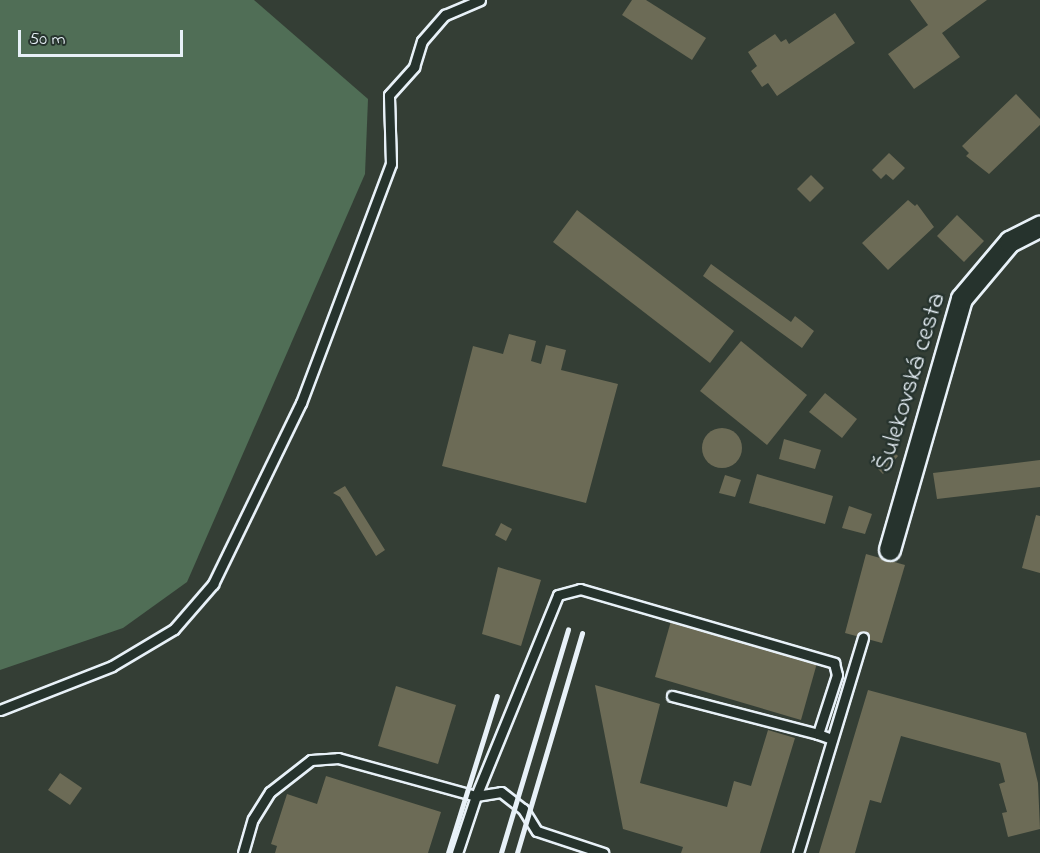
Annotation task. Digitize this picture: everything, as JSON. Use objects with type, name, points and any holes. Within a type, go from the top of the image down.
[{"type":"street","name":"Šulekovská cesta","points":[[889,555],[962,299],[1010,242],[1040,227]]},
{"type":"lane","points":[[0,710],[112,666],[174,629],[213,584],[301,403],[391,164],[389,94],[414,67],[422,40],[445,15],[480,0]]},
{"type":"lane","points":[[457,853],[476,796],[558,595],[580,589],[834,663],[837,675],[818,734]]},
{"type":"lane","points":[[798,853],[863,638]]},
{"type":"lane","points":[[672,696],[832,739]]},
{"type":"lane","points":[[243,853],[253,819],[270,792],[310,760],[338,758],[476,796],[501,792],[523,809],[537,831],[603,853]]},
{"type":"green space","points":[[0,0],[254,0],[368,99],[365,174],[187,582],[123,628],[0,670]]},
{"type":"building","points":[[632,0],[646,0],[706,38],[692,60],[622,15]]},
{"type":"building","points":[[910,0],[987,0],[942,33],[960,57],[914,89],[888,54],[928,25]]},
{"type":"building","points":[[835,13],[855,43],[777,96],[768,83],[762,87],[751,71],[757,66],[748,52],[775,34],[781,42],[786,39],[789,44]]},
{"type":"building","points":[[1016,94],[1040,119],[1040,125],[989,174],[966,156],[969,153],[962,146]]},
{"type":"building","points":[[889,153],[905,168],[893,180],[886,174],[881,179],[872,170]]},
{"type":"building","points":[[811,175],[824,188],[810,202],[797,189]]},
{"type":"building","points":[[908,200],[915,206],[917,204],[934,227],[888,270],[862,243]]},
{"type":"building","points":[[577,210],[734,331],[710,363],[553,242]]},
{"type":"building","points":[[957,215],[984,241],[964,262],[937,236]]},
{"type":"building","points":[[711,264],[791,322],[795,316],[814,331],[802,348],[703,276]]},
{"type":"building","points":[[509,334],[536,341],[531,361],[541,364],[546,345],[566,350],[561,370],[618,384],[586,503],[442,466],[473,346],[503,354]]},
{"type":"building","points":[[741,341],[807,395],[767,445],[700,391]]},
{"type":"building","points":[[825,393],[857,419],[842,438],[809,412]]},
{"type":"building","points":[[722,428],[730,429],[736,434],[741,440],[741,456],[736,462],[730,467],[722,468],[714,467],[708,462],[703,456],[702,448],[703,440],[708,434],[714,429]]},
{"type":"building","points":[[784,439],[821,450],[815,469],[779,459]]},
{"type":"building","points":[[893,451],[898,456],[883,474],[878,469]]},
{"type":"building","points":[[1040,460],[1040,487],[937,499],[933,473]]},
{"type":"building","points":[[757,474],[833,496],[825,524],[749,503]]},
{"type":"building","points":[[725,475],[741,480],[735,497],[719,493]]},
{"type":"building","points":[[345,486],[385,550],[376,556],[340,497],[333,493]]},
{"type":"building","points":[[849,506],[872,514],[865,534],[842,528]]},
{"type":"building","points":[[1036,515],[1040,516],[1040,573],[1022,568]]},
{"type":"building","points":[[501,523],[512,529],[506,541],[495,535]]},
{"type":"building","points":[[866,554],[905,565],[882,643],[845,633]]},
{"type":"building","points":[[498,567],[541,580],[521,646],[482,634]]},
{"type":"building","points":[[671,621],[817,663],[801,720],[655,677]]},
{"type":"building","points":[[595,685],[660,704],[640,783],[727,807],[734,781],[751,786],[768,730],[795,738],[760,853],[681,853],[683,847],[623,829]]},
{"type":"building","points":[[396,686],[456,705],[438,764],[378,746]]},
{"type":"building","points":[[868,690],[1026,733],[1038,783],[1040,829],[1008,837],[1002,813],[1007,812],[999,784],[1005,782],[1000,763],[901,736],[881,803],[870,800],[855,853],[819,853]]},
{"type":"building","points":[[60,773],[82,788],[70,805],[48,790]]},
{"type":"building","points":[[326,776],[441,812],[428,853],[275,853],[277,846],[271,844],[287,794],[317,804]]},
{"type":"railway","points":[[501,853],[568,630]]},
{"type":"railway","points":[[517,853],[582,633]]},
{"type":"railway","points":[[448,853],[497,696]]}]
